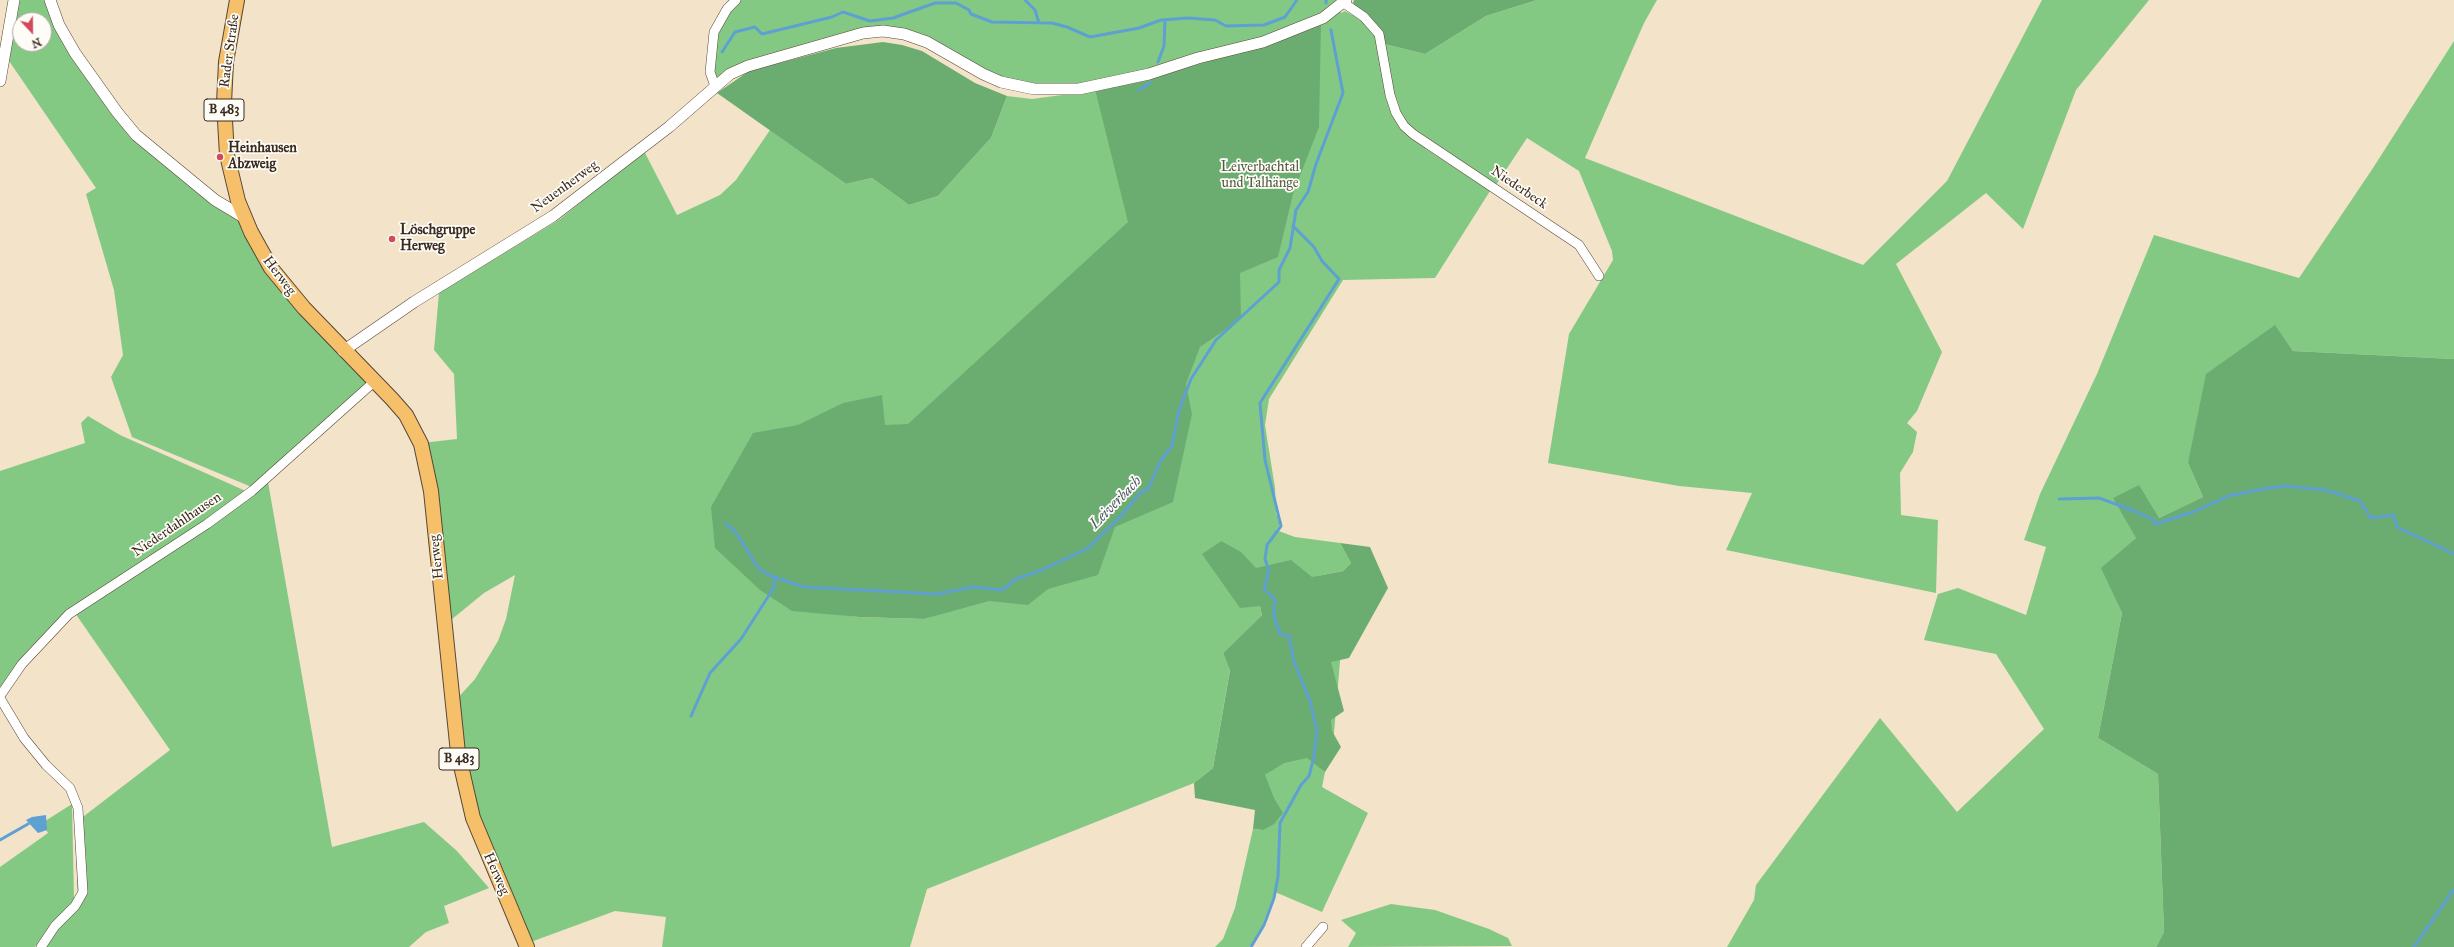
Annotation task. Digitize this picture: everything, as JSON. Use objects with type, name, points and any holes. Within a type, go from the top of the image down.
[{"type":"main road","name":"Rader Straße","points":[[237,0],[226,62],[224,103],[229,170],[245,218]]},
{"type":"main road","name":"Herweg","points":[[245,218],[271,268],[304,308],[343,351],[375,381],[406,415],[420,444],[426,462],[431,491],[458,753],[473,818],[527,947]]},
{"type":"street","points":[[0,81],[14,0]]},
{"type":"street","points":[[50,0],[59,25],[75,53],[117,112],[136,135],[215,200],[245,218]]},
{"type":"street","points":[[715,86],[711,81],[710,72],[714,32],[727,9],[736,0]]},
{"type":"street","name":"Neuenherweg","points":[[343,351],[414,302],[554,216],[669,127],[730,74],[748,66],[835,40],[863,33],[884,31],[904,34],[928,42],[1001,82],[1034,89],[1080,89],[1149,74],[1198,58],[1262,42],[1305,27],[1323,18],[1345,2]]},
{"type":"street","name":"Niederbeck","points":[[1345,2],[1364,17],[1379,34],[1390,95],[1396,113],[1404,126],[1413,134],[1579,246],[1599,276]]},
{"type":"street","name":"Niederdahlhausen","points":[[41,947],[55,926],[75,906],[83,892],[78,808],[70,788],[46,765],[24,738],[0,697],[22,664],[69,614],[207,524],[252,490],[375,381]]},
{"type":"street","points":[[1306,947],[1323,927]]},
{"type":"green space","points":[[16,0],[48,0],[116,113],[244,221],[250,234],[372,381],[254,488],[132,437],[111,377],[123,355],[114,290],[86,194],[96,188],[7,58],[12,26],[12,52],[52,52],[52,12],[14,12]]},
{"type":"green space","name":"Leiverbachtal und Talhänge","points":[[738,0],[1337,0],[1335,6],[1341,13],[1345,11],[1360,19],[1377,34],[1386,98],[1426,149],[1490,191],[1435,278],[1343,280],[1269,399],[1265,425],[1275,488],[1276,514],[1282,522],[1276,530],[1295,537],[1340,543],[1351,563],[1343,571],[1317,576],[1342,637],[1333,745],[1323,770],[1325,772],[1322,787],[1368,813],[1322,912],[1275,892],[1258,937],[1249,947],[1215,947],[1223,939],[1235,908],[1253,829],[1261,830],[1265,775],[1275,768],[1262,609],[1221,541],[1203,554],[1260,606],[1262,615],[1223,653],[1230,669],[1213,768],[1194,783],[927,889],[910,947],[662,947],[666,917],[615,911],[528,943],[481,832],[455,701],[475,679],[498,641],[506,619],[515,575],[484,593],[446,624],[422,443],[457,439],[454,374],[434,350],[439,293],[560,219],[644,151],[677,215],[720,195],[736,180],[770,130],[846,184],[872,178],[909,205],[938,196],[991,138],[1007,96],[1032,99],[1077,93],[1104,81],[1051,87],[1012,82],[884,26],[718,78],[714,76],[715,30]],"holes":[[[790,609],[930,617],[924,619],[859,617]]]},
{"type":"green space","points":[[1354,0],[1537,0],[1486,16],[1425,54],[1384,44],[1381,31],[1353,3]]},
{"type":"green space","points":[[1537,0],[1657,0],[1644,23],[1585,158],[1863,265],[1947,181],[2042,0],[2149,0],[2076,90],[2023,229],[1986,193],[1896,264],[1942,352],[1917,411],[1907,423],[1917,432],[1913,452],[1900,473],[1901,515],[1938,520],[1936,593],[1726,550],[1752,493],[1679,486],[1548,463],[1569,334],[1613,260],[1612,251],[1579,171],[1527,138],[1496,185],[1406,125],[1392,95],[1384,44],[1425,54],[1486,16]]},
{"type":"green space","name":"Leiverbachtal und Talhänge","points":[[1321,23],[1319,127],[1293,194],[1278,257],[1240,273],[1241,319],[1200,347],[1186,384],[1192,414],[1173,502],[1115,527],[1098,575],[1048,589],[1028,605],[989,601],[924,619],[859,617],[792,611],[760,590],[715,548],[711,507],[753,433],[798,425],[843,403],[882,395],[885,425],[908,424],[1128,222],[1095,89],[1151,78],[1200,64]]},
{"type":"green space","points":[[2454,41],[2454,359],[2293,351],[2275,326],[2188,463],[2203,497],[2159,518],[2102,568],[2122,613],[2098,738],[2158,774],[2164,932],[2156,947],[1727,947],[1754,900],[1756,885],[1880,718],[1957,812],[2044,729],[1996,654],[1924,640],[1938,594],[1958,588],[2026,615],[2046,547],[2024,540],[2040,494],[2097,374],[2154,235],[2299,278],[2373,168]]},
{"type":"green space","points":[[883,42],[902,45],[922,51],[975,83],[1007,96],[991,138],[938,196],[909,205],[872,178],[846,184],[717,93],[749,71],[836,48]]},
{"type":"green space","points":[[2275,325],[2293,351],[2454,359],[2454,947],[2156,947],[2164,932],[2158,774],[2098,738],[2122,613],[2101,568],[2136,538],[2113,498],[2139,485],[2159,518],[2203,497],[2188,463],[2206,374]]},
{"type":"green space","points":[[88,416],[120,435],[248,492],[206,524],[103,586],[66,614],[0,692],[0,471],[85,443],[81,423]]},
{"type":"green space","points":[[268,482],[332,847],[424,822],[457,851],[489,888],[444,906],[449,923],[426,932],[409,947],[40,947],[78,902],[75,823],[170,750],[75,613]]},
{"type":"green space","points":[[1221,541],[1241,552],[1256,568],[1291,560],[1312,577],[1343,571],[1351,563],[1340,543],[1370,547],[1388,588],[1349,658],[1331,662],[1344,711],[1331,720],[1332,731],[1341,747],[1325,772],[1307,758],[1284,763],[1265,775],[1274,798],[1283,813],[1274,824],[1263,830],[1253,829],[1255,810],[1195,798],[1194,783],[1213,768],[1230,670],[1223,653],[1262,615],[1260,606],[1240,608],[1202,554]]},
{"type":"green space","points":[[72,804],[74,900],[52,924],[35,947],[0,947],[0,867],[48,833],[42,823]]},
{"type":"green space","points":[[1391,904],[1435,910],[1489,929],[1508,938],[1512,946],[1348,947],[1356,933],[1341,920]]},
{"type":"water","points":[[46,815],[47,830],[38,833],[26,820],[32,817]]},
{"type":"waterway","points":[[1025,0],[1035,10],[1039,23]]},
{"type":"waterway","points":[[722,52],[735,32],[755,27],[762,34],[832,17],[843,12],[870,21],[893,18],[935,3],[956,3],[969,10],[971,14],[992,22],[1052,23],[1067,27],[1090,37],[1139,28],[1161,20],[1188,18],[1215,20],[1226,26],[1264,25],[1285,17],[1297,0]]},
{"type":"waterway","points":[[1158,62],[1164,46],[1165,20]]},
{"type":"waterway","name":"Leiverbach","points":[[726,523],[737,534],[759,569],[771,576],[804,587],[937,594],[973,587],[1002,590],[1016,579],[1042,570],[1088,548],[1120,517],[1141,492],[1148,489],[1161,460],[1172,446],[1179,410],[1191,379],[1216,340],[1279,282],[1279,270],[1290,248],[1296,210],[1308,192],[1316,164],[1343,93],[1331,30]]},
{"type":"waterway","points":[[1139,90],[1150,83]]},
{"type":"waterway","points":[[1251,947],[1264,925],[1274,898],[1278,877],[1280,823],[1301,785],[1309,776],[1314,757],[1317,730],[1310,701],[1294,662],[1289,636],[1280,634],[1274,616],[1275,599],[1264,589],[1269,571],[1265,559],[1267,545],[1281,526],[1265,460],[1260,403],[1339,279],[1322,261],[1314,247],[1293,226]]},
{"type":"waterway","points":[[2059,499],[2099,498],[2154,520],[2155,524],[2196,511],[2228,496],[2262,489],[2284,486],[2326,490],[2360,501],[2371,518],[2394,515],[2397,527],[2454,554]]},
{"type":"waterway","points":[[691,716],[710,673],[741,639],[773,589],[775,578]]},
{"type":"waterway","points":[[0,840],[28,824]]},
{"type":"waterway","points":[[2414,947],[2454,889]]},
{"type":"place","name":"Heinhausen Abzweig","points":[[220,157]]},
{"type":"place","name":"Löschgruppe Herweg","points":[[392,239]]}]
